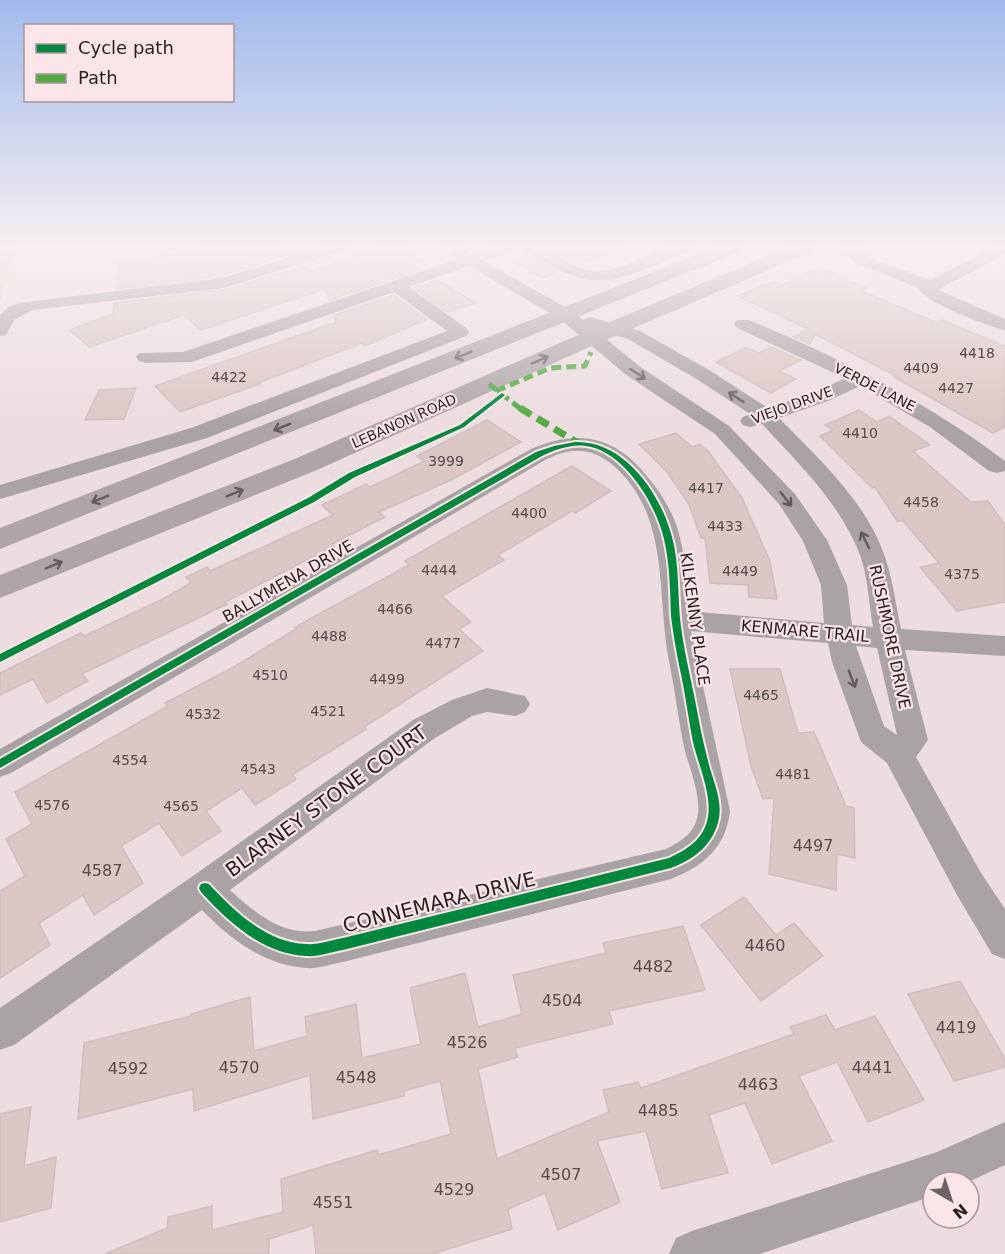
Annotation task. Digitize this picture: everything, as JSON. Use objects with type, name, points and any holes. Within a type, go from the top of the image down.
[{"type":"main road","points":[[0,539],[589,306]]},
{"type":"main road","name":"LEBANON ROAD","points":[[0,587],[307,465],[667,306]]},
{"type":"street","points":[[0,331],[5,318],[16,308],[28,306]]},
{"type":"street","points":[[146,357],[185,358],[339,306]]},
{"type":"street","points":[[0,492],[199,433],[460,332],[423,306]]},
{"type":"street","name":"RUSHMORE DRIVE","points":[[550,306],[602,333],[634,335],[702,374],[765,415],[823,476],[853,515],[873,557],[891,639],[898,686],[913,740],[898,753]]},
{"type":"street","points":[[958,306],[1005,325]]},
{"type":"street","name":"VERDE LANE","points":[[743,324],[861,378],[929,416],[997,466]]},
{"type":"street","name":"RUSHMORE DRIVE","points":[[602,333],[632,370],[722,430],[787,499],[815,540],[834,585],[839,634],[846,662],[872,733],[898,753],[953,855],[1005,941]]},
{"type":"street","name":"VIEJO DRIVE","points":[[722,430],[821,397],[861,378]]},
{"type":"street","name":"BALLYMENA DRIVE","points":[[0,764],[522,463],[555,447],[579,444],[597,447]]},
{"type":"street","name":"KILKENNY PLACE","points":[[597,447],[610,453],[638,479],[663,521],[673,565],[676,620],[702,758],[713,795],[714,810],[708,834],[695,851]]},
{"type":"street","name":"KENMARE TRAIL","points":[[676,620],[891,639],[1005,646]]},
{"type":"street","name":"BLARNEY STONE COURT","points":[[0,1031],[205,888],[401,745],[441,719],[462,708],[487,700],[515,704]]},
{"type":"street","name":"CONNEMARA DRIVE","points":[[205,888],[243,926],[290,947],[308,950],[343,944],[671,863],[695,851]]},
{"type":"street","points":[[692,1254],[941,1172],[1005,1143]]},
{"type":"building","points":[[114,306],[275,306],[201,330],[184,315],[90,347],[69,330],[113,314]]},
{"type":"building","points":[[362,306],[408,306],[427,319],[365,346],[362,343],[258,383],[260,384],[180,412],[155,386],[336,322],[334,315]]},
{"type":"building","points":[[438,306],[468,306],[447,312]]},
{"type":"building","points":[[758,306],[896,306],[938,323],[943,320],[1005,346],[1005,427],[993,433],[894,377],[896,376],[815,334],[810,344],[793,337],[808,329]]},
{"type":"building","points":[[746,347],[759,353],[772,347],[801,360],[779,371],[796,379],[771,393],[716,362]]},
{"type":"building","points":[[136,388],[124,419],[85,420],[99,390]]},
{"type":"building","points":[[859,410],[877,422],[889,416],[930,445],[913,451],[971,502],[988,501],[1005,525],[1005,602],[957,611],[920,567],[939,563],[903,521],[897,521],[875,487],[872,488],[820,436],[833,430],[825,425]]},
{"type":"building","points":[[487,420],[521,442],[451,480],[379,512],[385,517],[225,602],[227,604],[82,674],[88,681],[47,703],[33,679],[0,695],[0,673],[81,633],[84,636],[161,600],[191,583],[186,577],[207,567],[210,571],[333,515],[322,505],[366,484],[370,487],[425,461],[417,456]]},
{"type":"building","points":[[676,433],[692,447],[700,444],[708,451],[742,498],[770,561],[777,599],[749,597],[748,585],[710,583],[705,538],[701,538],[689,504],[667,472],[639,444]]},
{"type":"building","points":[[572,466],[611,491],[575,513],[572,511],[498,555],[504,560],[442,596],[471,622],[459,629],[483,651],[292,775],[296,779],[255,805],[242,788],[206,811],[221,831],[182,856],[159,823],[121,846],[143,883],[94,915],[83,895],[39,923],[50,945],[0,978],[0,891],[25,876],[6,839],[32,824],[15,792],[168,706],[165,703],[234,667],[296,629],[295,627],[409,565],[405,561]]},
{"type":"building","points":[[730,669],[780,669],[798,733],[814,732],[846,806],[854,808],[855,858],[837,854],[836,890],[769,874],[774,798],[763,799],[751,766]]},
{"type":"building","points":[[744,897],[776,935],[794,923],[823,956],[761,1001],[701,925]]},
{"type":"building","points":[[683,926],[705,990],[609,1011],[613,1024],[515,1048],[518,1057],[478,1069],[497,1159],[609,1112],[603,1090],[638,1082],[641,1088],[794,1034],[790,1027],[826,1015],[835,1030],[875,1016],[924,1100],[868,1122],[837,1062],[799,1076],[832,1141],[772,1164],[745,1103],[709,1115],[728,1173],[662,1189],[646,1131],[597,1141],[620,1202],[558,1230],[545,1193],[508,1209],[512,1229],[432,1254],[316,1254],[313,1225],[269,1239],[269,1254],[105,1254],[167,1228],[168,1217],[212,1206],[212,1230],[283,1212],[281,1179],[377,1150],[378,1155],[451,1134],[440,1081],[404,1091],[404,1096],[313,1119],[310,1075],[194,1111],[193,1089],[78,1119],[84,1043],[191,1016],[191,1014],[250,997],[254,1051],[307,1036],[305,1017],[356,1004],[362,1058],[421,1044],[410,988],[465,973],[478,1027],[522,1014],[513,975],[606,953],[603,943]]},
{"type":"building","points":[[960,981],[1005,1059],[1005,1067],[954,1081],[908,994]]},
{"type":"building","points":[[31,1107],[24,1166],[56,1157],[51,1208],[0,1222],[0,1114]]},
{"type":"marked path","points":[[496,391],[550,368],[585,366],[591,352]]},
{"type":"marked path","points":[[489,384],[522,410],[578,443]]},
{"type":"cycle path","points":[[0,658],[311,500],[352,475],[462,426],[502,395]]},
{"type":"cycle path","points":[[0,764],[539,454],[563,446],[588,444],[602,448],[627,467],[649,494],[664,523],[670,547],[678,636],[698,740],[714,803],[711,828],[698,847],[671,863],[311,950],[291,948],[262,937],[237,920],[205,888]]}]
